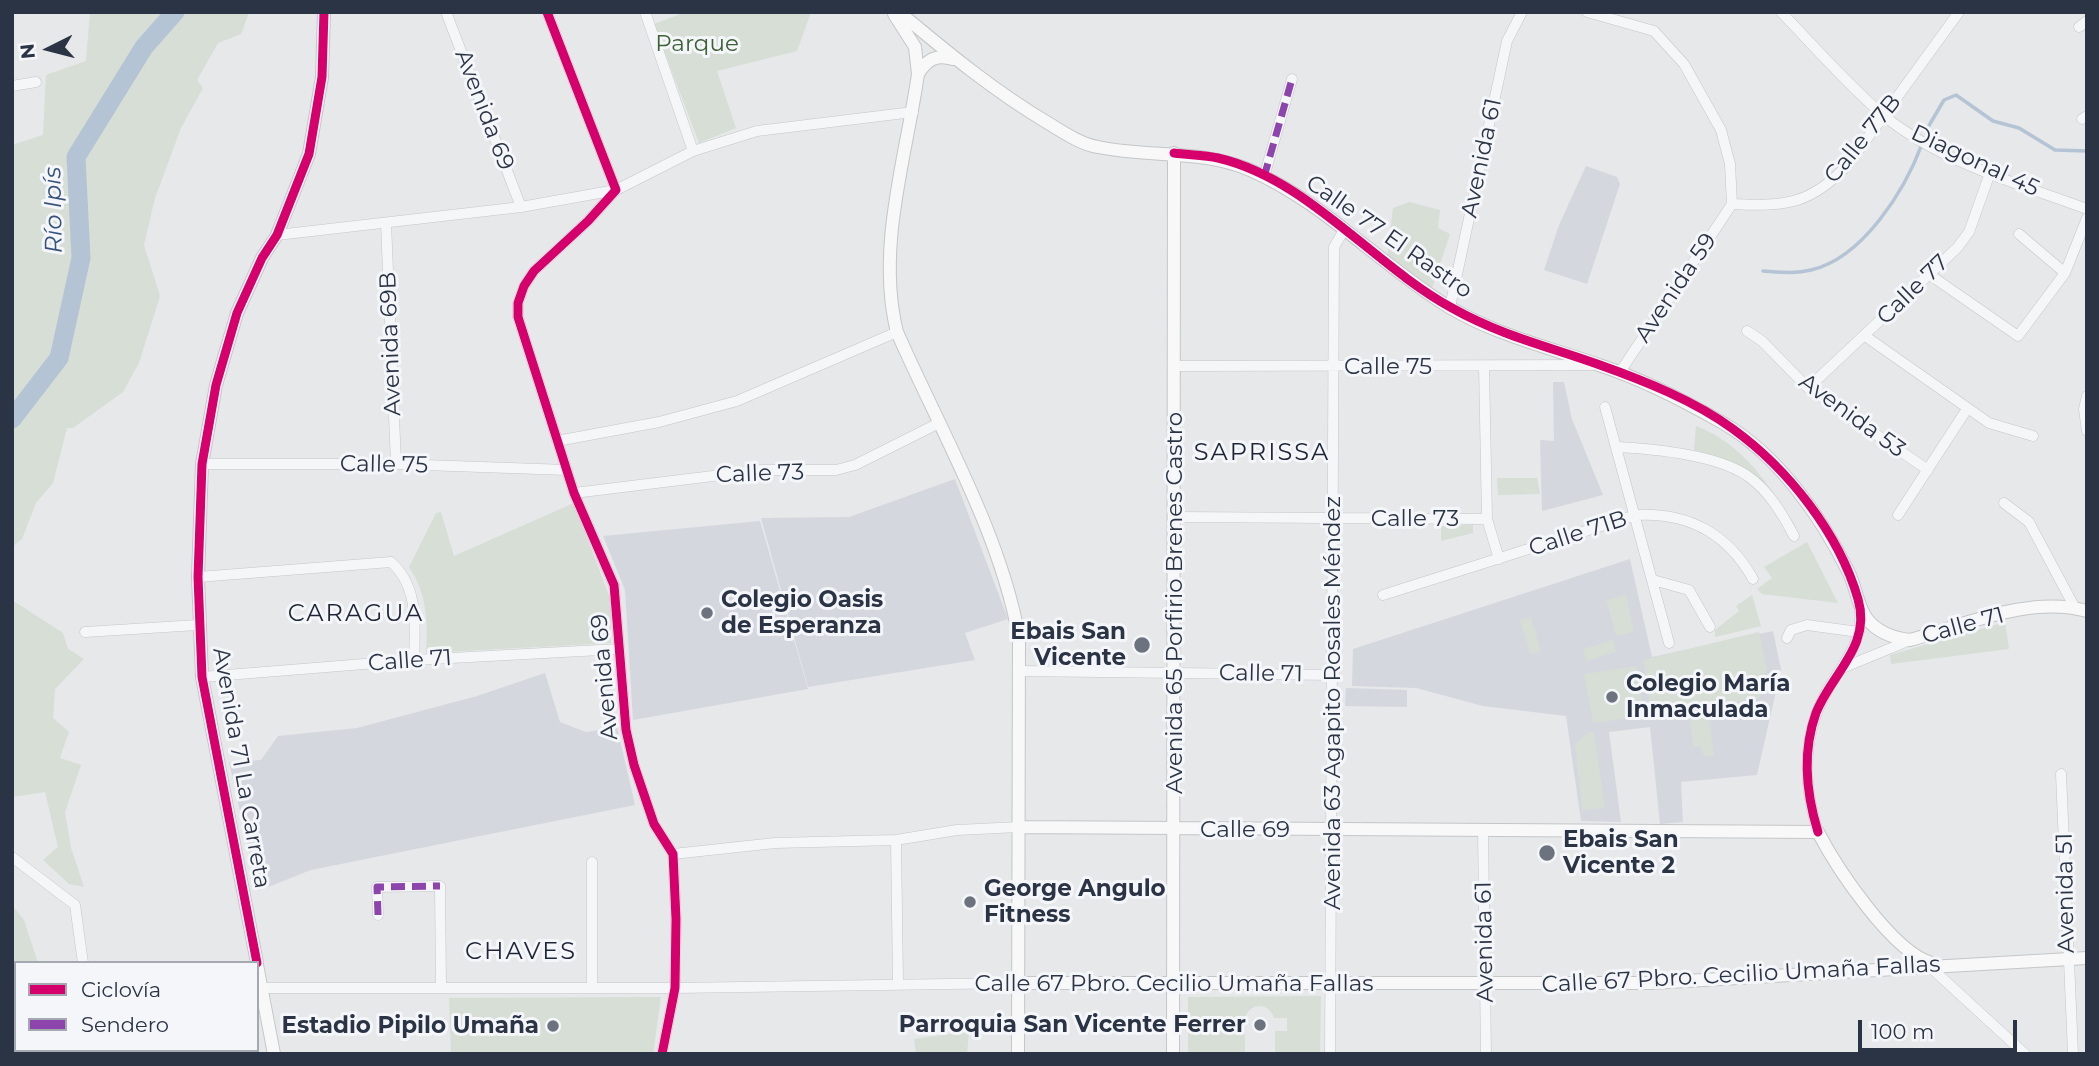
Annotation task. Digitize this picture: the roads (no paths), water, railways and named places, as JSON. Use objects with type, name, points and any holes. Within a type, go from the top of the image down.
[{"type":"main road","name":"Avenida 71 La Carreta","points":[[256,961],[202,677],[198,577],[202,464],[216,385],[237,313],[262,258],[277,235],[301,178],[316,122],[324,12]]},
{"type":"main road","points":[[892,12],[915,47],[918,74],[888,263],[890,303],[897,332],[937,424],[979,509],[1006,580],[1019,638],[1018,1054]]},
{"type":"main road","name":"Calle 77 El Rastro","points":[[899,12],[960,63],[1023,109],[1094,146],[1128,152],[1218,158],[1281,184],[1344,230],[1370,253],[1450,307],[1513,339],[1620,372],[1686,402],[1732,428],[1760,452],[1818,517],[1851,577],[1859,604],[1867,618],[1879,630],[1894,638],[1910,640]]},
{"type":"main road","points":[[918,74],[931,59],[941,56],[960,63]]},
{"type":"main road","name":"Avenida 65 Porfirio Brenes Castro","points":[[1173,1054],[1176,517],[1174,153]]},
{"type":"main road","name":"Calle 71","points":[[1910,640],[2034,608],[2081,610]]},
{"type":"main road","name":"Calle 69","points":[[1019,827],[1818,832]]},
{"type":"main road","points":[[1818,832],[1852,887],[1899,942],[1916,957],[1946,966]]},
{"type":"main road","points":[[1888,968],[1904,958],[1899,942]]},
{"type":"main road","name":"Calle 67 Pbro. Cecilio Umaña Fallas","points":[[1018,983],[1486,985],[1651,982],[2087,958]]},
{"type":"main road","name":"Avenida 71 La Carreta","points":[[259,988],[274,1054]]},
{"type":"street","name":"Avenida 69","points":[[446,12],[521,207]]},
{"type":"street","points":[[547,12],[617,190]]},
{"type":"street","points":[[645,12],[693,151]]},
{"type":"street","name":"Avenida 61","points":[[1450,307],[1507,41],[1522,12]]},
{"type":"street","points":[[1587,12],[1654,31],[1684,64],[1720,130],[1730,164],[1732,204]]},
{"type":"street","name":"Diagonal 45","points":[[1780,12],[1884,115],[1923,142],[1990,173],[2087,209]]},
{"type":"street","name":"Calle 77B","points":[[1732,204],[1787,204],[1812,196],[1841,172],[1959,12]]},
{"type":"street","points":[[1264,177],[1292,79]]},
{"type":"street","points":[[12,86],[36,82]]},
{"type":"street","points":[[277,235],[521,207],[617,190],[693,151],[757,131],[913,112]]},
{"type":"street","name":"Calle 77","points":[[1808,388],[1930,275],[1969,232],[1990,173]]},
{"type":"street","name":"Avenida 69","points":[[617,190],[589,221],[534,271],[524,286],[518,303],[522,328],[574,493],[614,585],[619,611],[619,649],[626,730],[634,765],[654,824],[673,854],[677,919],[675,988],[662,1054]]},
{"type":"street","name":"Avenida 59","points":[[1620,372],[1732,204]]},
{"type":"street","points":[[1930,275],[2018,336],[2065,273],[2087,218]]},
{"type":"street","name":"Avenida 69B","points":[[386,223],[396,464]]},
{"type":"street","name":"Avenida 63 Agapito Rosales Méndez","points":[[1330,1054],[1335,519],[1334,247],[1344,230]]},
{"type":"street","points":[[2019,234],[2065,273]]},
{"type":"street","name":"Avenida 53","points":[[1747,331],[1762,341],[1808,388],[1928,470]]},
{"type":"street","points":[[557,440],[659,422],[737,401],[897,332]]},
{"type":"street","points":[[1865,336],[1989,423],[2033,436]]},
{"type":"street","name":"Calle 75","points":[[1176,366],[1599,365]]},
{"type":"street","points":[[1484,366],[1487,519],[1499,559]]},
{"type":"street","points":[[2087,397],[2084,409],[2087,431]]},
{"type":"street","points":[[1605,407],[1669,643]]},
{"type":"street","points":[[1898,515],[1967,409]]},
{"type":"street","name":"Calle 73","points":[[574,493],[762,470],[836,470],[855,465],[937,424]]},
{"type":"street","points":[[1618,447],[1706,460],[1749,477],[1779,509],[1794,536]]},
{"type":"street","name":"Calle 75","points":[[202,464],[396,464],[567,470]]},
{"type":"street","points":[[2004,503],[2029,522],[2081,610]]},
{"type":"street","name":"Calle 71B","points":[[1383,595],[1636,515],[1672,516],[1705,528],[1733,549],[1753,579]]},
{"type":"street","name":"Calle 73","points":[[1176,517],[1487,519]]},
{"type":"street","points":[[198,577],[368,561],[391,562],[403,572],[412,594],[414,660]]},
{"type":"street","points":[[1653,580],[1689,590],[1710,627]]},
{"type":"street","points":[[1818,832],[1808,789],[1809,740],[1816,713],[1828,689],[1845,667],[1859,632],[1859,604]]},
{"type":"street","points":[[85,632],[198,625]]},
{"type":"street","points":[[1787,638],[1791,630],[1807,625],[1859,632]]},
{"type":"street","name":"Calle 71","points":[[1845,667],[1877,651],[1910,640]]},
{"type":"street","name":"Calle 71","points":[[202,677],[414,660],[619,649]]},
{"type":"street","name":"Calle 71","points":[[1020,671],[1334,675]]},
{"type":"street","name":"Avenida 51","points":[[2061,774],[2066,960],[2073,1054]]},
{"type":"street","name":"Calle 69","points":[[673,854],[775,843],[896,840],[957,830],[1019,827]]},
{"type":"street","name":"Avenida 61","points":[[1483,831],[1486,1054]]},
{"type":"street","points":[[896,840],[898,984]]},
{"type":"street","points":[[12,857],[75,905],[83,961]]},
{"type":"street","points":[[592,862],[592,986]]},
{"type":"street","points":[[378,915],[377,887],[440,886],[442,986]]},
{"type":"street","points":[[1929,966],[2025,1054]]},
{"type":"street","name":"Calle 67 Pbro. Cecilio Umaña Fallas","points":[[259,988],[675,988],[1018,983]]},
{"type":"waterway","name":"Río Ipís","points":[[12,419],[59,358],[81,258],[76,157],[144,47],[175,12]]},
{"type":"waterway","points":[[1927,129],[1944,100],[1956,95],[1993,121],[2019,128],[2055,150],[2087,151]]},
{"type":"waterway","points":[[1763,271],[1811,270],[1848,252],[1880,220],[1905,181],[1922,144]]},
{"type":"place","name":"Colegio Oasis de Esperanza","points":[[707,613]]},
{"type":"place","name":"Ebais San Vicente","points":[[1142,645]]},
{"type":"place","name":"Colegio María Inmaculada","points":[[1612,697]]},
{"type":"place","name":"Ebais San Vicente 2","points":[[1547,853]]},
{"type":"place","name":"George Angulo Fitness","points":[[970,902]]},
{"type":"place","name":"Parroquia San Vicente Ferrer","points":[[1260,1025]]},
{"type":"place","name":"Estadio Pipilo Umaña","points":[[553,1026]]},
{"type":"district","name":"SAPRISSA","points":[[1262,453]]},
{"type":"district","name":"CARAGUA","points":[[356,614]]},
{"type":"district","name":"CHAVES","points":[[521,952]]},
{"type":"park label","name":"Parque","points":[[697,44]]}]
